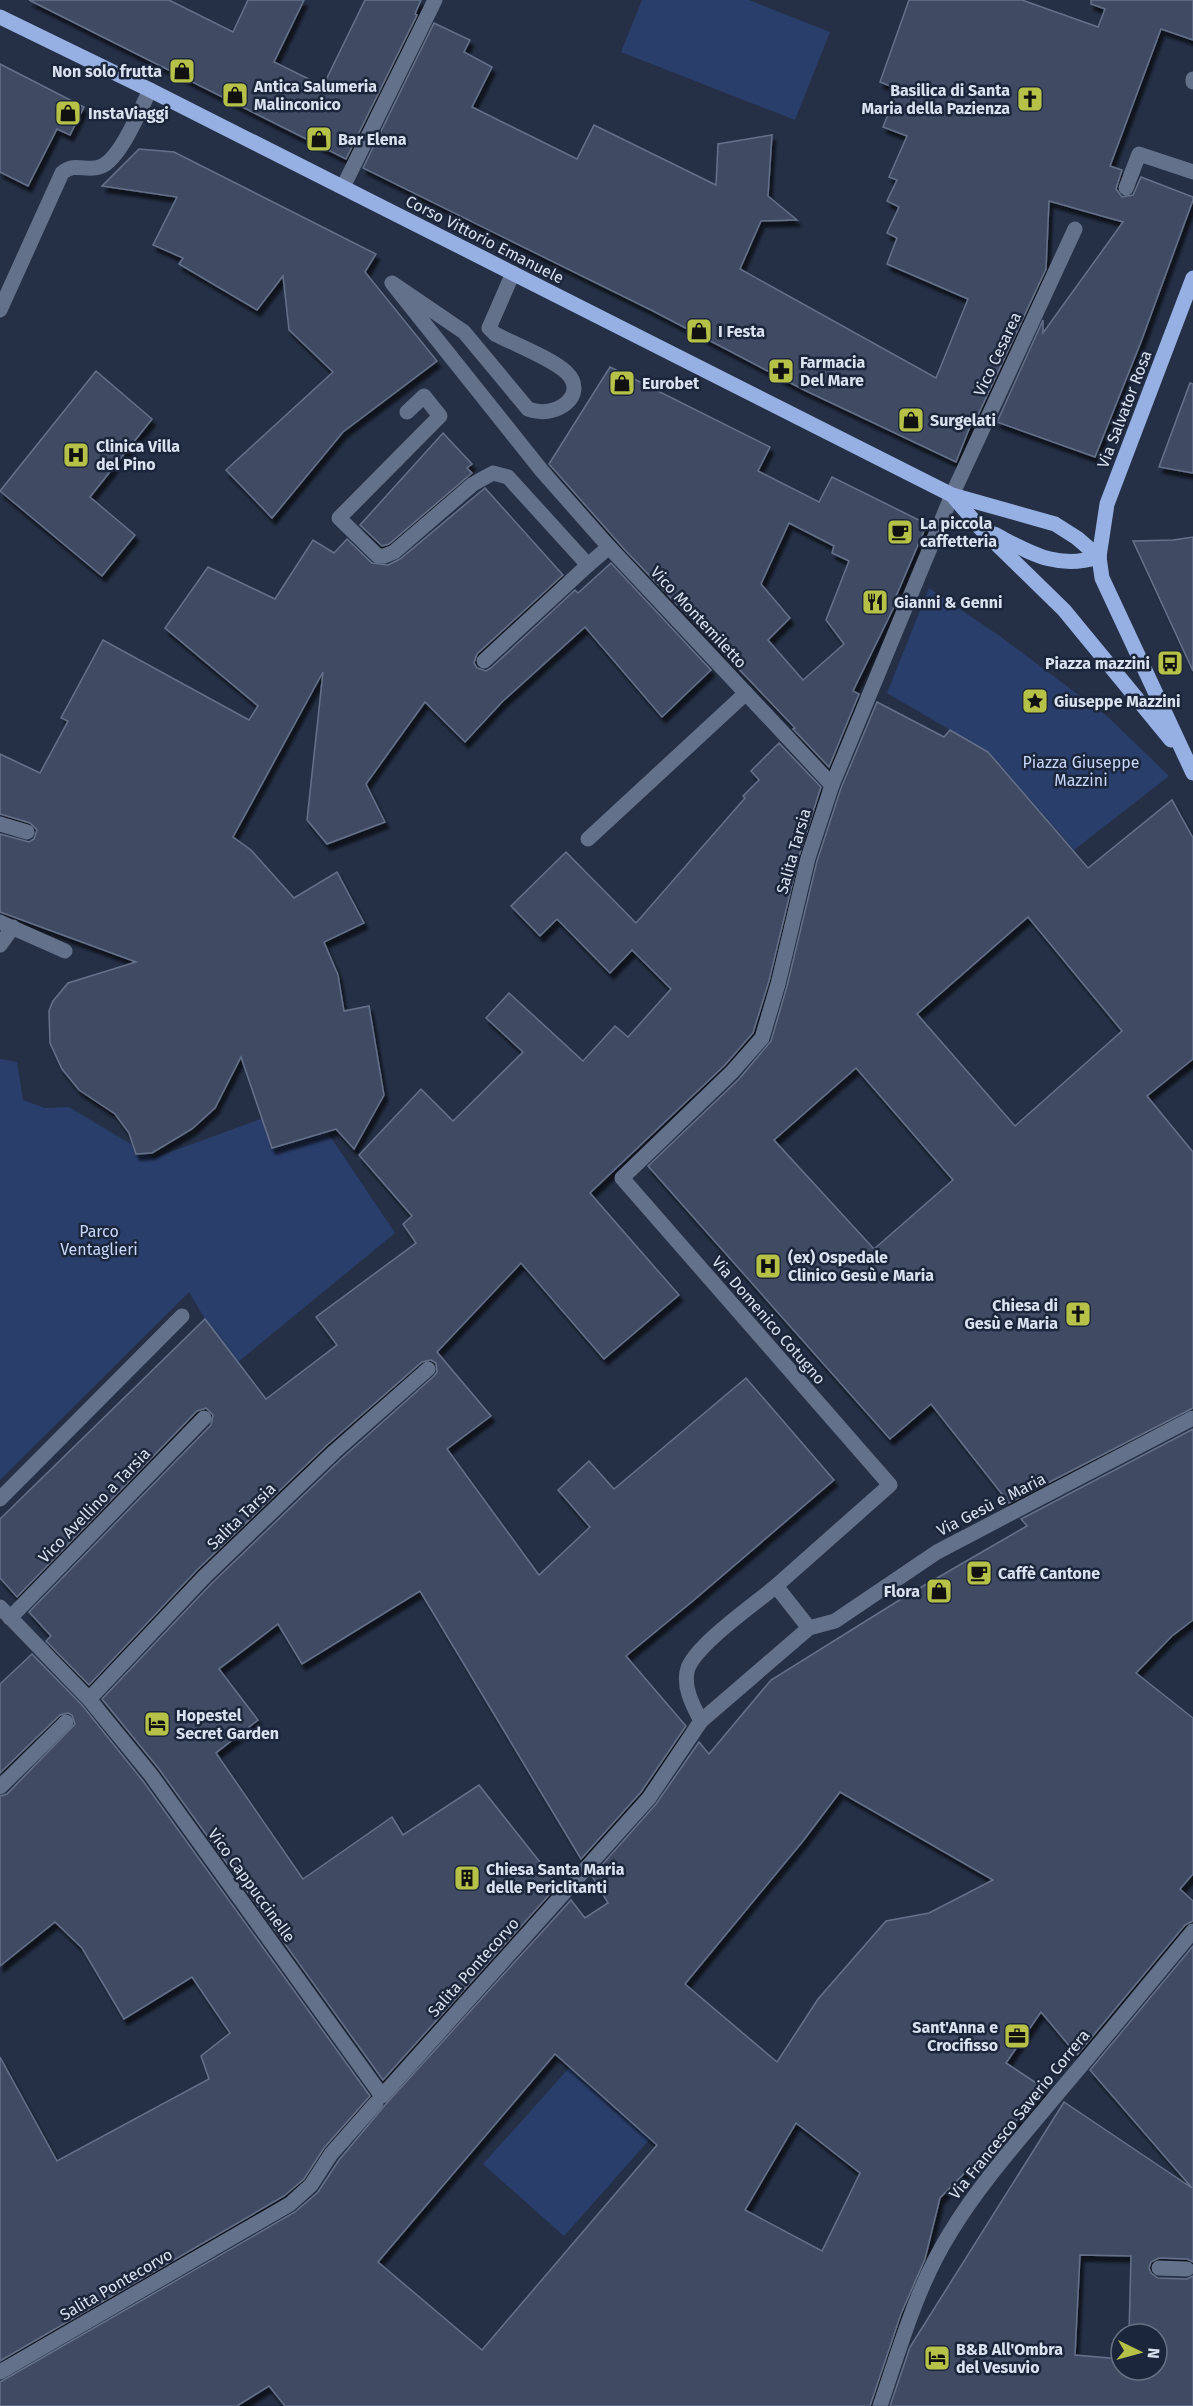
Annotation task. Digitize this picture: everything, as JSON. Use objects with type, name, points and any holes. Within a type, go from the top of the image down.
[{"type":"main road","name":"Corso Vittorio Emanuele","points":[[0,17],[150,90],[952,495]]},
{"type":"main road","name":"Via Salvator Rosa","points":[[1099,557],[1107,504],[1193,278]]},
{"type":"main road","points":[[952,495],[980,528],[1064,610],[1190,766]]},
{"type":"main road","points":[[952,495],[1055,524],[1077,538],[1099,557],[1102,578],[1190,766]]},
{"type":"main road","points":[[980,528],[1045,558],[1079,563],[1099,557]]},
{"type":"street","points":[[342,187],[435,0]]},
{"type":"street","points":[[0,310],[62,173],[71,167],[89,170],[96,168],[112,158],[150,90]]},
{"type":"street","points":[[1126,188],[1139,154],[1193,172]]},
{"type":"street","name":"Vico Cesarea","points":[[952,495],[1075,229]]},
{"type":"street","name":"Vico Montemiletto","points":[[513,273],[489,328],[495,334],[559,367],[570,376],[573,383],[569,399],[565,406],[550,412],[528,408],[464,332],[392,283],[542,471],[609,547],[832,785]]},
{"type":"street","points":[[407,412],[424,396],[440,416],[339,518],[378,556],[389,555],[480,479],[493,473],[499,473],[508,477],[588,565]]},
{"type":"street","name":"Salita Tarsia","points":[[622,1178],[738,1066],[762,1038],[778,984],[807,858],[832,785],[952,495]]},
{"type":"street","points":[[484,661],[609,547]]},
{"type":"street","points":[[588,839],[746,693]]},
{"type":"street","points":[[0,824],[27,832]]},
{"type":"street","points":[[0,945],[6,925],[65,951]]},
{"type":"street","name":"Via Domenico Cotugno","points":[[622,1178],[890,1485],[776,1586]]},
{"type":"street","points":[[0,1499],[182,1316]]},
{"type":"street","name":"Salita Tarsia","points":[[89,1699],[212,1569],[334,1452],[428,1369]]},
{"type":"street","name":"Vico Avellino a Tarsia","points":[[5,1612],[204,1418]]},
{"type":"street","name":"Via Gesù e Maria","points":[[809,1628],[835,1621],[937,1552],[1193,1418]]},
{"type":"street","points":[[701,1721],[688,1696],[687,1669],[699,1650],[776,1586],[809,1628]]},
{"type":"street","name":"Vico Cappuccinelle","points":[[5,1612],[89,1699],[151,1775],[379,2099]]},
{"type":"street","name":"Salita Pontecorvo","points":[[0,2372],[290,2204],[311,2185],[331,2154],[379,2099],[650,1798],[701,1721],[809,1628]]},
{"type":"street","points":[[0,1787],[66,1722]]},
{"type":"street","name":"Via Francesco Saverio Correra","points":[[879,2406],[929,2271],[949,2234],[975,2195],[1007,2154],[1193,1931]]},
{"type":"street","points":[[1159,2268],[1187,2270]]},
{"type":"green space","points":[[642,0],[749,0],[830,32],[795,120],[621,52]]},
{"type":"green space","name":"Piazza Giuseppe Mazzini","points":[[929,588],[1001,637],[1108,717],[1169,776],[1074,850],[988,752],[887,693]]},
{"type":"green space","name":"Parco Ventaglieri","points":[[0,1059],[17,1062],[23,1100],[45,1108],[69,1107],[154,1158],[307,1102],[395,1233],[238,1362],[205,1319],[189,1292],[0,1480]]},
{"type":"green space","points":[[570,2067],[650,2139],[564,2236],[483,2164]]},
{"type":"building","points":[[29,0],[169,0],[233,32],[248,0],[304,0],[274,62],[323,86],[365,0],[421,0],[415,14],[417,15],[346,159]]},
{"type":"building","points":[[909,0],[1022,0],[1098,27],[1105,9],[1091,4],[1091,0],[1193,0],[1193,40],[1161,29],[1110,166],[1122,170],[1116,189],[1122,197],[1133,195],[1141,177],[1193,197],[1193,200],[1141,342],[1095,457],[997,422],[1043,320],[1043,333],[1123,222],[1049,201],[1046,269],[978,415],[975,414],[956,462],[804,390],[653,311],[363,168],[434,23],[470,40],[464,52],[492,67],[472,107],[577,159],[594,125],[716,185],[718,144],[772,135],[768,196],[797,220],[761,221],[740,269],[936,378],[968,299],[887,264],[897,238],[887,233],[899,207],[887,201],[897,180],[889,177],[907,136],[883,127],[898,89],[880,82]]},
{"type":"building","points":[[0,64],[84,107],[70,135],[57,129],[28,186],[0,172]]},
{"type":"building","points":[[139,149],[174,152],[376,254],[365,272],[437,361],[343,432],[272,518],[226,470],[333,372],[289,330],[283,276],[257,310],[179,264],[183,258],[153,245],[177,197],[102,186]]},
{"type":"building","points":[[610,367],[770,447],[758,471],[819,502],[832,477],[927,524],[894,601],[898,599],[853,691],[859,694],[829,767],[793,729],[795,728],[625,550],[549,464]],"holes":[[[789,523],[834,546],[832,553],[849,561],[826,620],[844,644],[803,680],[768,640],[790,618],[761,584]]]},
{"type":"building","name":"Clinica Villa del Pino","points":[[96,371],[152,419],[90,497],[135,535],[102,576],[0,491]]},
{"type":"building","points":[[1190,383],[1193,384],[1193,473],[1159,467]]},
{"type":"building","points":[[443,433],[472,464],[467,468],[472,473],[389,544],[382,546],[360,525]]},
{"type":"building","points":[[485,488],[563,575],[477,654],[474,663],[477,668],[486,671],[491,668],[575,590],[578,593],[611,563],[711,670],[662,717],[585,627],[502,702],[465,742],[425,702],[366,784],[385,822],[327,844],[307,820],[323,672],[233,837],[251,850],[294,898],[337,872],[364,923],[324,942],[338,975],[344,1011],[369,1006],[384,1095],[354,1149],[336,1129],[272,1148],[241,1057],[215,1108],[192,1129],[152,1153],[136,1154],[129,1133],[115,1114],[79,1090],[62,1069],[50,1043],[49,1011],[53,1001],[68,983],[136,962],[0,912],[0,834],[29,842],[34,839],[37,830],[30,823],[0,814],[0,754],[40,773],[68,721],[61,718],[103,640],[249,720],[258,706],[165,628],[208,567],[275,599],[313,540],[334,553],[347,539],[372,563],[388,565],[400,559]]},
{"type":"building","points":[[1193,537],[1193,671],[1133,541]]},
{"type":"building","points":[[877,702],[944,737],[950,730],[988,752],[1088,868],[1172,800],[1193,838],[1193,1059],[1147,1096],[1193,1152],[1193,1408],[1009,1503],[931,1404],[890,1439],[648,1166],[739,1079],[771,1041],[787,986],[817,861],[841,788]],"holes":[[[1028,917],[1122,1031],[1015,1126],[917,1014]],[[856,1068],[953,1180],[874,1249],[774,1140]]]},
{"type":"building","points":[[779,743],[821,787],[799,856],[769,981],[753,1033],[725,1065],[590,1193],[679,1295],[604,1359],[521,1263],[437,1352],[491,1416],[447,1449],[539,1575],[590,1527],[558,1490],[589,1461],[614,1489],[746,1378],[834,1480],[626,1656],[686,1726],[641,1792],[581,1859],[420,1591],[302,1664],[278,1624],[219,1669],[258,1720],[216,1753],[303,1879],[392,1817],[403,1835],[479,1785],[558,1885],[383,2080],[159,1769],[102,1699],[211,1584],[341,1459],[434,1376],[437,1372],[436,1363],[431,1360],[422,1362],[327,1445],[197,1570],[89,1685],[46,1641],[51,1636],[29,1612],[211,1425],[213,1415],[206,1408],[197,1411],[17,1597],[0,1578],[0,1519],[205,1319],[266,1399],[337,1345],[316,1317],[416,1243],[403,1224],[412,1216],[359,1155],[421,1089],[453,1121],[523,1052],[486,1018],[509,993],[583,1061],[615,1026],[628,1037],[671,989],[632,950],[610,973],[557,919],[540,936],[511,906],[566,852],[636,923],[745,798],[743,796],[759,780],[751,771]]},
{"type":"building","points":[[1193,1429],[1193,1620],[1172,1636],[1136,1673],[1193,1718],[1193,1874],[1180,1889],[1193,1901],[1193,1921],[1185,1925],[1077,2055],[1041,2012],[1006,2063],[1047,2090],[940,2198],[925,2259],[901,2314],[870,2406],[285,2406],[269,2386],[237,2406],[0,2406],[0,2382],[295,2212],[318,2192],[339,2160],[385,2105],[571,1900],[585,1918],[608,1903],[592,1876],[656,1804],[699,1742],[709,1754],[771,1680],[906,1596],[1027,1526],[1021,1519]],"holes":[[[840,1792],[993,1880],[929,1913],[886,1921],[818,1999],[777,2062],[685,1984],[803,1841]],[[555,2054],[657,2145],[482,2350],[378,2262]],[[796,2123],[860,2173],[822,2251],[745,2210]]]},
{"type":"building","points":[[32,1654],[82,1705],[143,1781],[370,2096],[324,2148],[304,2179],[284,2196],[0,2361],[0,2057],[57,2161],[209,2079],[201,2056],[230,2033],[192,1977],[124,2019],[82,1948],[55,1922],[0,1966],[0,1796],[7,1794],[75,1724],[72,1715],[68,1713],[60,1715],[0,1773],[0,1684]]},
{"type":"building","points":[[1193,1946],[1193,2262],[1187,2259],[1159,2258],[1151,2262],[1149,2268],[1151,2273],[1158,2278],[1187,2279],[1193,2276],[1193,2406],[890,2406],[910,2347],[1064,2102],[1192,2188],[1090,2070]],"holes":[[[1080,2255],[1131,2256],[1129,2322],[1169,2322],[1169,2382],[1109,2382],[1109,2358],[1075,2355]]]},
{"type":"place","name":"Non solo frutta","points":[[182,71]]},
{"type":"place","name":"Antica Salumeria Malinconico","points":[[235,95]]},
{"type":"place","name":"Basilica di Santa Maria della Pazienza","points":[[1030,99]]},
{"type":"place","name":"InstaViaggi","points":[[68,113]]},
{"type":"place","name":"Bar Elena","points":[[319,139]]},
{"type":"place","name":"I Festa","points":[[699,331]]},
{"type":"place","name":"Farmacia Del Mare","points":[[781,371]]},
{"type":"place","name":"Eurobet","points":[[622,383]]},
{"type":"place","name":"Surgelati","points":[[911,420]]},
{"type":"place","name":"Clinica Villa del Pino","points":[[76,455]]},
{"type":"place","name":"La piccola caffetteria","points":[[900,532]]},
{"type":"place","name":"Gianni & Genni","points":[[875,602]]},
{"type":"place","name":"Piazza mazzini","points":[[1170,663]]},
{"type":"place","name":"Giuseppe Mazzini","points":[[1035,701]]},
{"type":"place","name":"(ex) Ospedale Clinico Gesù e Maria","points":[[768,1266]]},
{"type":"place","name":"Chiesa di Gesù e Maria","points":[[1078,1314]]},
{"type":"place","name":"Caffè Cantone","points":[[979,1573]]},
{"type":"place","name":"Flora","points":[[939,1591]]},
{"type":"place","name":"Hopestel Secret Garden","points":[[157,1724]]},
{"type":"place","name":"Chiesa Santa Maria delle Periclitanti","points":[[467,1878]]},
{"type":"place","name":"Sant'Anna e Crocifisso","points":[[1017,2036]]},
{"type":"place","name":"B&B All'Ombra del Vesuvio","points":[[937,2358]]}]
